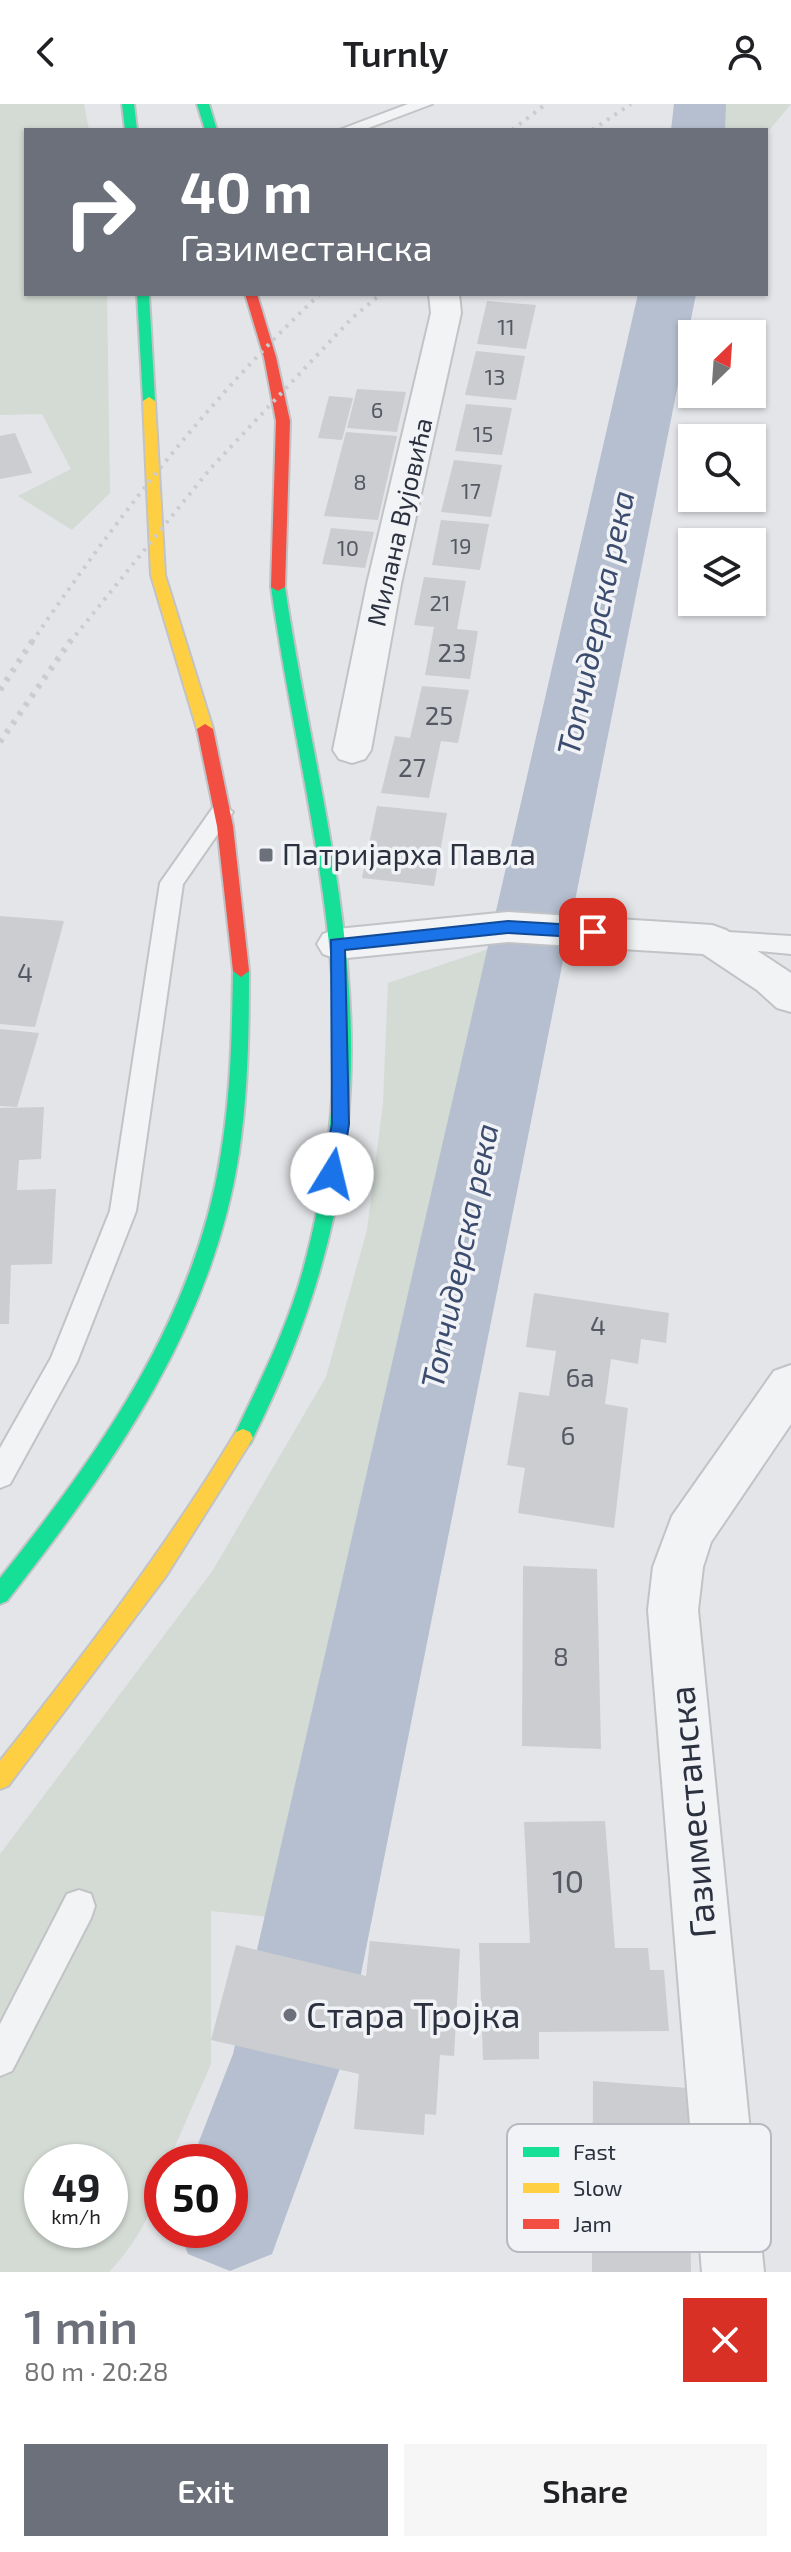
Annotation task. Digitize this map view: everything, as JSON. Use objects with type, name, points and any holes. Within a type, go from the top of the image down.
[{"type":"main road","points":[[128,104],[131,128]]},
{"type":"main road","points":[[203,104],[210,128]]},
{"type":"main road","points":[[0,1594],[102,1461],[160,1367],[201,1277],[224,1202],[240,1117],[245,1033],[242,963],[213,761],[160,584],[143,296]]},
{"type":"main road","points":[[0,1778],[133,1608],[201,1508],[252,1417],[302,1304],[324,1224],[340,1124],[342,1007],[337,944],[277,582],[284,419],[277,379],[252,296]]},
{"type":"street","name":"Милана Вујовића","points":[[352,750],[384,584],[446,313],[444,296]]},
{"type":"street","points":[[337,944],[508,927],[712,940],[771,979],[791,997]]},
{"type":"street","name":"Газиместанска","points":[[720,2124],[673,1610],[678,1567],[689,1532],[791,1385]]},
{"type":"street","name":"Газиместанска","points":[[731,2252],[733,2272]]},
{"type":"lane","points":[[353,128],[424,104]]},
{"type":"lane","points":[[0,1475],[63,1362],[123,1211],[172,883],[222,812]]},
{"type":"lane","points":[[712,940],[791,945]]},
{"type":"lane","points":[[0,2059],[79,1906]]},
{"type":"shaded area","points":[[0,104],[84,104],[89,128],[24,128],[24,296],[107,296],[110,493],[72,530],[18,496],[71,469],[42,414],[0,415]]},
{"type":"shaded area","points":[[700,104],[791,104],[768,132],[768,128],[698,128]]},
{"type":"shaded area","points":[[512,941],[289,1919],[211,1911],[211,2064],[176,2144],[144,2144],[144,2224],[137,2236],[119,2261],[109,2272],[0,2272],[0,1854],[213,1570],[326,1377],[367,1230],[383,1103],[388,983]]},
{"type":"building","points":[[487,301],[536,305],[526,349],[477,344]]},
{"type":"building","points":[[476,351],[525,356],[516,400],[465,395]]},
{"type":"building","points":[[357,389],[406,392],[397,432],[347,428]]},
{"type":"building","points":[[329,396],[353,398],[342,440],[318,438]]},
{"type":"building","points":[[466,404],[512,408],[502,455],[455,451]]},
{"type":"building","points":[[346,432],[397,436],[378,520],[324,516]]},
{"type":"building","points":[[15,433],[32,473],[0,479],[0,436]]},
{"type":"building","points":[[454,460],[502,465],[491,517],[441,512]]},
{"type":"building","points":[[441,520],[489,524],[480,570],[432,565]]},
{"type":"building","points":[[331,528],[374,532],[365,568],[322,564]]},
{"type":"building","points":[[424,577],[466,581],[457,629],[478,631],[470,679],[425,675],[434,627],[414,625]]},
{"type":"building","points":[[422,686],[469,690],[458,743],[441,741],[429,798],[381,793],[395,736],[410,738]]},
{"type":"building","points":[[377,806],[447,813],[434,886],[362,878]]},
{"type":"building","points":[[0,916],[64,921],[35,1027],[0,1024]]},
{"type":"building","points":[[0,1029],[39,1033],[17,1107],[0,1106]]},
{"type":"building","points":[[44,1107],[41,1159],[19,1160],[17,1190],[56,1189],[52,1264],[11,1265],[9,1324],[0,1324],[0,1108]]},
{"type":"building","points":[[534,1293],[669,1313],[666,1343],[641,1339],[638,1364],[611,1359],[605,1404],[628,1408],[614,1528],[518,1513],[525,1468],[507,1465],[519,1392],[549,1396],[556,1351],[526,1347]]},
{"type":"building","points":[[523,1566],[597,1569],[601,1749],[522,1746]]},
{"type":"building","points":[[605,1821],[615,1948],[648,1948],[650,1970],[664,1970],[669,2031],[539,2032],[539,2059],[483,2060],[479,1943],[530,1943],[524,1822]]},
{"type":"building","points":[[370,1941],[460,1949],[454,2056],[440,2055],[436,2115],[425,2114],[424,2135],[354,2129],[359,2074],[211,2040],[236,1945],[366,1976]]},
{"type":"building","points":[[593,2081],[688,2088],[689,2124],[593,2124]]},
{"type":"building","points":[[592,2252],[691,2252],[691,2272],[592,2272]]},
{"type":"waterway","name":"Топчидерска река","points":[[698,128],[700,104]]},
{"type":"waterway","name":"Топчидерска река","points":[[248,2164],[289,2054],[667,296]]},
{"type":"railway","points":[[515,128],[546,104]]},
{"type":"railway","points":[[595,128],[631,104]]},
{"type":"railway","points":[[32,642],[97,550],[167,460],[241,374],[318,296]]},
{"type":"railway","points":[[70,642],[210,469],[352,318],[379,296]]},
{"type":"railway","points":[[0,690],[33,640]]},
{"type":"railway","points":[[0,742],[71,640]]},
{"type":"traffic: fast","points":[[128,104],[131,128]]},
{"type":"traffic: fast","points":[[203,104],[210,128]]},
{"type":"traffic: fast","points":[[143,296],[149,401]]},
{"type":"traffic: fast","points":[[243,1438],[270,1385],[312,1272],[336,1155],[341,1095],[343,1036],[335,927],[278,587]]},
{"type":"traffic: fast","points":[[0,1594],[59,1520],[109,1449],[152,1379],[186,1308],[212,1233],[230,1154],[240,1067],[241,971]]},
{"type":"traffic: slow","points":[[149,401],[158,575],[205,729]]},
{"type":"traffic: slow","points":[[0,1778],[158,1570],[243,1438]]},
{"type":"traffic: jam","points":[[252,296],[270,357],[283,421],[278,587]]},
{"type":"traffic: jam","points":[[205,729],[225,826],[241,971]]},
{"type":"place","name":"Патријарха Павла","points":[[266,855]]},
{"type":"place","name":"Стара Тројка","points":[[290,2015]]},
{"type":"route","points":[[332,1174],[340,1124],[342,1065],[337,944],[508,927],[593,932]]}]
